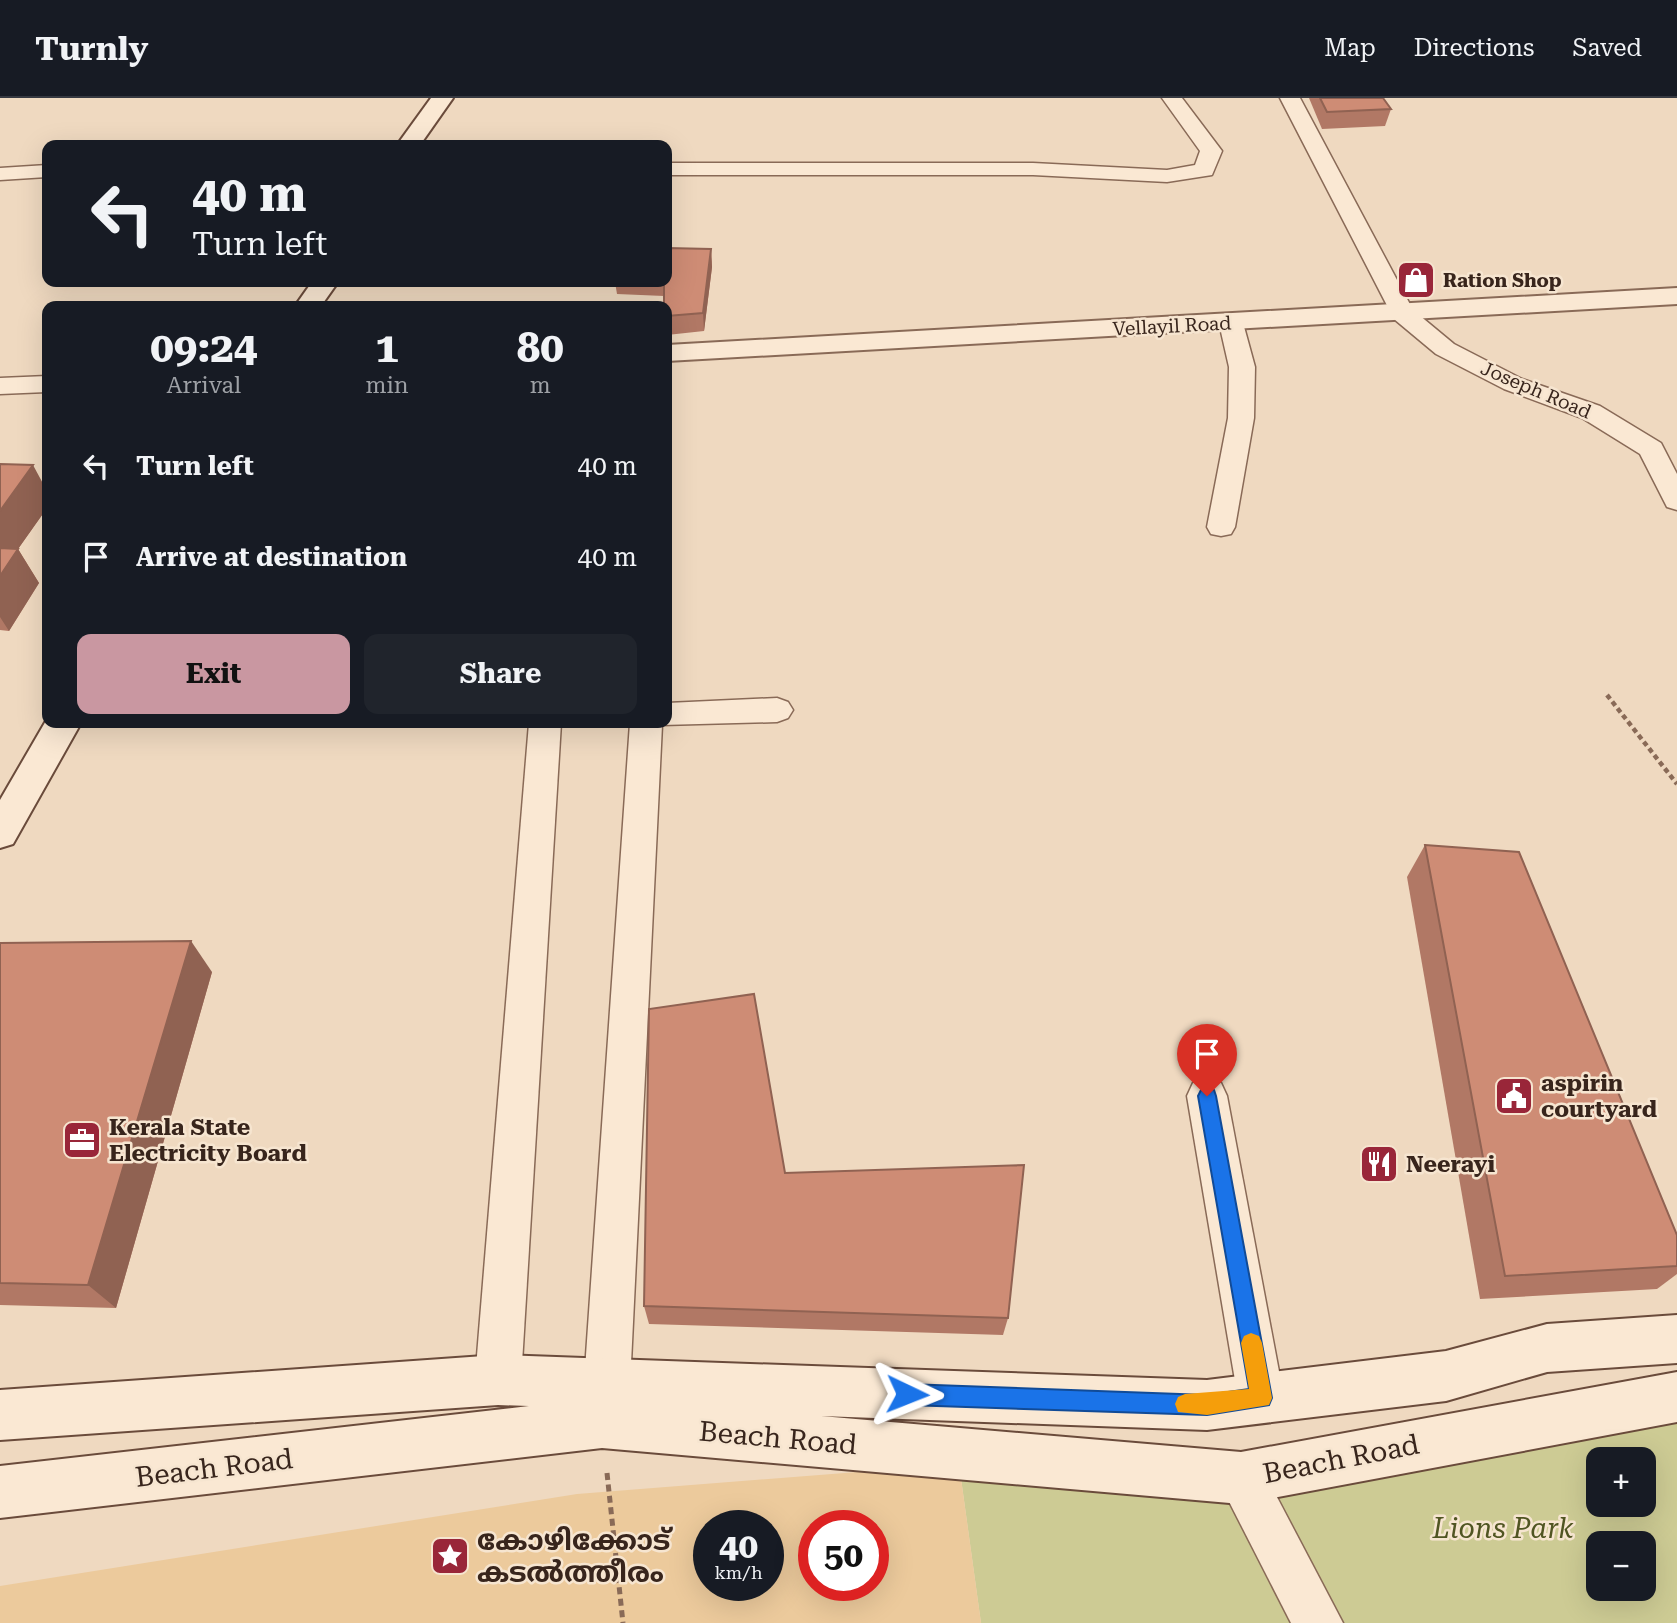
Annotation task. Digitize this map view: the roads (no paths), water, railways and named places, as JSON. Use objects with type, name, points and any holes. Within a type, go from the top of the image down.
[{"type":"main road","points":[[412,140],[442,98]]},
{"type":"main road","name":"Vellayil Road","points":[[672,353],[1403,314],[1677,296]]},
{"type":"main road","points":[[0,833],[59,728]]},
{"type":"main road","name":"Beach Road","points":[[0,1492],[605,1403],[1207,1405],[1446,1376],[1547,1348],[1677,1339]]},
{"type":"main road","name":"Beach Road","points":[[0,1415],[498,1380],[605,1403],[1241,1478],[1677,1397]]},
{"type":"street","points":[[672,169],[1033,169],[1167,176],[1204,170],[1211,151],[1172,98]]},
{"type":"street","name":"Joseph Road","points":[[1290,98],[1403,314],[1445,349],[1513,384],[1591,412],[1651,449],[1677,501]]},
{"type":"street","points":[[0,174],[42,171]]},
{"type":"street","points":[[1221,527],[1241,418],[1242,367],[1231,323]]},
{"type":"street","points":[[0,386],[42,384]]},
{"type":"street","points":[[672,715],[777,710]]},
{"type":"street","points":[[498,1380],[545,728]]},
{"type":"street","points":[[605,1403],[646,728]]},
{"type":"street","points":[[1207,1096],[1261,1398]]},
{"type":"street","points":[[1241,1478],[1318,1623]]},
{"type":"place","name":"Ration Shop","points":[[1416,280]]},
{"type":"place","name":"aspirin courtyard","points":[[1514,1096]]},
{"type":"place","name":"Kerala State Electricity Board","points":[[82,1140]]},
{"type":"place","name":"Neerayi","points":[[1379,1164]]},
{"type":"place","name":"കോഴിക്കോട് കടൽത്തീരം","points":[[450,1556]]},
{"type":"park label","name":"Lions Park","points":[[1503,1528]]}]
